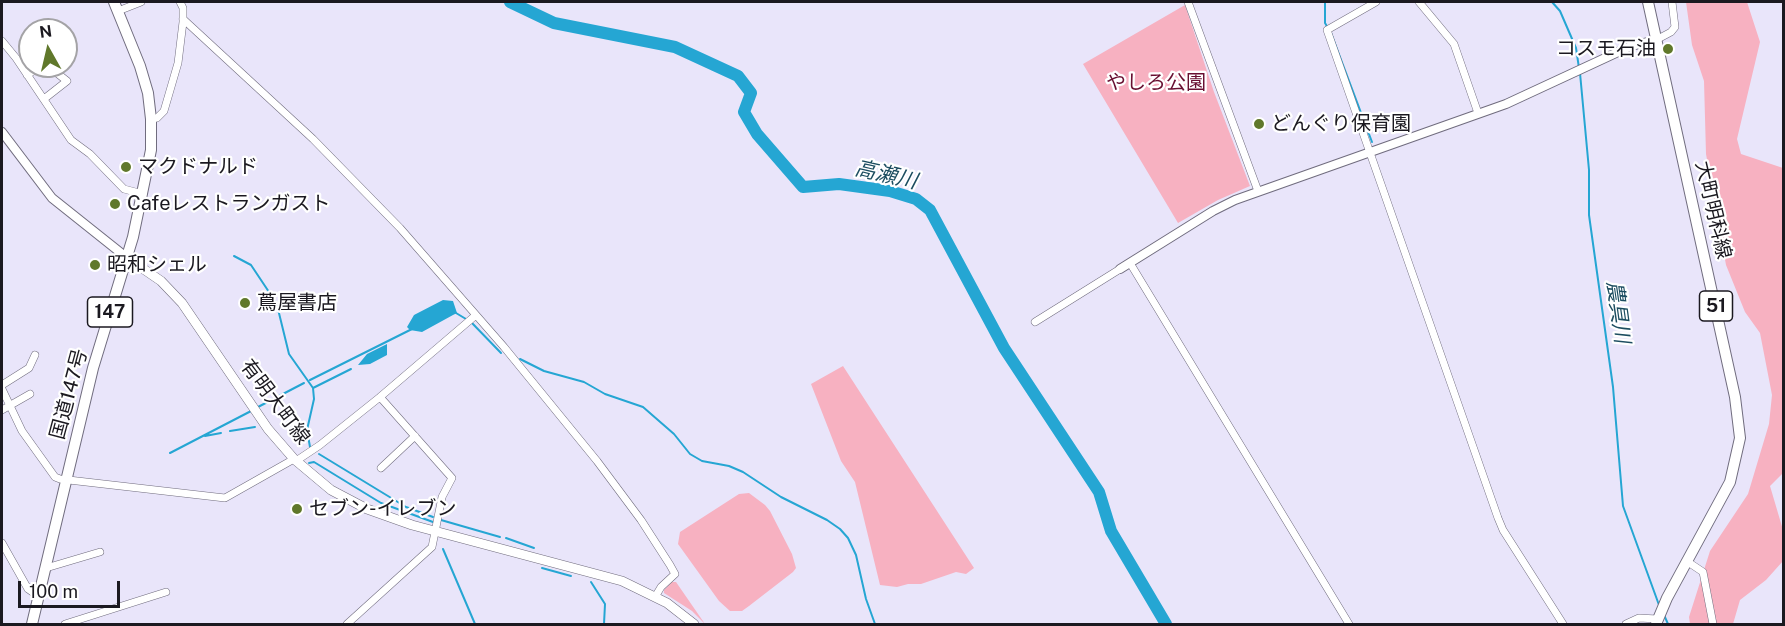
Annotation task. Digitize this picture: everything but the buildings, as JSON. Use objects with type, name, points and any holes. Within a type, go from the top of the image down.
[{"type":"main road","name":"大町明科線","points":[[1648,2],[1735,397],[1740,438],[1730,482],[1657,620]]},
{"type":"main road","name":"国道147号","points":[[32,624],[93,368],[143,194],[151,150],[148,93],[140,66],[116,6]]},
{"type":"main road","name":"有明大町線","points":[[126,257],[161,281],[182,303],[258,415],[295,460],[320,481],[348,499],[388,517],[622,581],[655,597],[694,624]]},
{"type":"street","points":[[116,6],[141,2]]},
{"type":"street","points":[[151,119],[157,118],[164,111],[174,82],[183,19],[180,2]]},
{"type":"street","points":[[1188,2],[1258,191]]},
{"type":"street","points":[[1376,2],[1327,30],[1498,518],[1503,530],[1563,624]]},
{"type":"street","points":[[1419,2],[1454,44],[1478,113]]},
{"type":"street","points":[[1035,322],[1213,211],[1258,191],[1513,100],[1631,46],[1656,40],[1671,32],[1675,27],[1672,2]]},
{"type":"street","points":[[183,19],[313,139],[400,228],[476,315],[597,461],[641,520],[675,574],[661,587],[655,597]]},
{"type":"street","points":[[2,41],[18,63]]},
{"type":"street","points":[[29,78],[71,140],[90,154],[124,189],[143,194]]},
{"type":"street","points":[[44,99],[67,81],[63,78]]},
{"type":"street","points":[[2,132],[52,198],[126,257]]},
{"type":"street","points":[[1130,263],[1349,624]]},
{"type":"street","points":[[35,355],[29,369],[2,387],[22,431],[55,477],[225,498],[320,445],[476,315]]},
{"type":"street","points":[[2,410],[30,394]]},
{"type":"street","points":[[346,624],[426,555],[432,547],[442,497],[452,478],[380,397]]},
{"type":"street","points":[[381,468],[415,436]]},
{"type":"street","points":[[2,543],[28,589],[38,596]]},
{"type":"street","points":[[46,568],[100,552]]},
{"type":"street","points":[[1688,561],[1703,572],[1713,624]]},
{"type":"street","points":[[65,624],[166,592]]},
{"type":"street","points":[[1626,624],[1640,618],[1657,620]]},
{"type":"green space","points":[[1686,2],[1747,2],[1760,42],[1737,139],[1741,154],[1783,168],[1784,472],[1770,486],[1783,530],[1783,561],[1766,580],[1740,600],[1733,624],[1690,624],[1689,617],[1710,551],[1748,494],[1769,424],[1772,395],[1760,333],[1745,312],[1726,265],[1706,154],[1704,81],[1692,45]]},
{"type":"green space","name":"やしろ公園","points":[[1185,5],[1214,92],[1250,186],[1218,200],[1178,223],[1083,64]]},
{"type":"green space","points":[[843,366],[974,568],[966,574],[956,572],[921,584],[897,587],[880,585],[855,482],[841,461],[811,384]]},
{"type":"green space","points":[[749,493],[770,511],[792,554],[796,568],[742,611],[730,611],[719,601],[678,544],[680,532],[739,494]]},
{"type":"green space","points":[[672,582],[676,582],[705,624],[692,611],[664,593]]},
{"type":"water","points":[[443,300],[453,301],[457,313],[422,332],[410,330],[407,327],[414,315]]},
{"type":"water","points":[[387,344],[387,355],[370,364],[358,365],[367,354]]},
{"type":"waterway","name":"高瀬川","points":[[510,2],[554,23],[675,47],[738,76],[751,93],[744,112],[757,134],[803,187],[839,184],[890,191],[916,199],[930,210],[1004,348],[1099,492],[1111,531],[1166,624]]},
{"type":"waterway","points":[[1325,2],[1325,23],[1328,28]]},
{"type":"waterway","name":"農具川","points":[[1552,2],[1560,11],[1576,48],[1579,68]]},
{"type":"waterway","points":[[1331,33],[1372,142]]},
{"type":"waterway","name":"農具川","points":[[1580,73],[1589,170],[1589,215],[1613,387],[1623,506],[1659,605]]},
{"type":"waterway","points":[[234,256],[251,265],[273,298],[277,305],[289,354],[313,388],[351,369]]},
{"type":"waterway","points":[[456,313],[466,319]]},
{"type":"waterway","points":[[471,322],[501,353]]},
{"type":"waterway","points":[[310,380],[412,329]]},
{"type":"waterway","points":[[520,359],[544,371],[584,382],[605,394],[643,407],[674,434],[690,454],[702,461],[729,466],[743,472],[781,497],[840,529],[848,538],[856,555],[866,599],[875,624]]},
{"type":"waterway","points":[[258,407],[304,383]]},
{"type":"waterway","points":[[310,447],[307,430],[314,399],[313,388]]},
{"type":"waterway","points":[[170,453],[253,410]]},
{"type":"waterway","points":[[230,431],[255,427]]},
{"type":"waterway","points":[[205,436],[221,433]]},
{"type":"waterway","points":[[319,454],[406,507],[433,517]]},
{"type":"waterway","points":[[309,463],[314,462],[381,503],[433,522]]},
{"type":"waterway","points":[[441,520],[500,537]]},
{"type":"waterway","points":[[506,538],[534,548]]},
{"type":"waterway","points":[[443,549],[475,624]]},
{"type":"waterway","points":[[542,568],[571,576]]},
{"type":"waterway","points":[[591,582],[605,604],[604,624]]},
{"type":"waterway","name":"農具川","points":[[1664,615],[1668,624]]},
{"type":"place","name":"コスモ石油","points":[[1668,49]]},
{"type":"place","name":"どんぐり保育園","points":[[1259,124]]},
{"type":"place","name":"マクドナルド","points":[[126,167]]},
{"type":"place","name":"Cafeレストランガスト","points":[[115,204]]},
{"type":"place","name":"昭和シェル","points":[[95,265]]},
{"type":"place","name":"蔦屋書店","points":[[245,303]]},
{"type":"place","name":"セブン-イレブン","points":[[297,509]]}]
